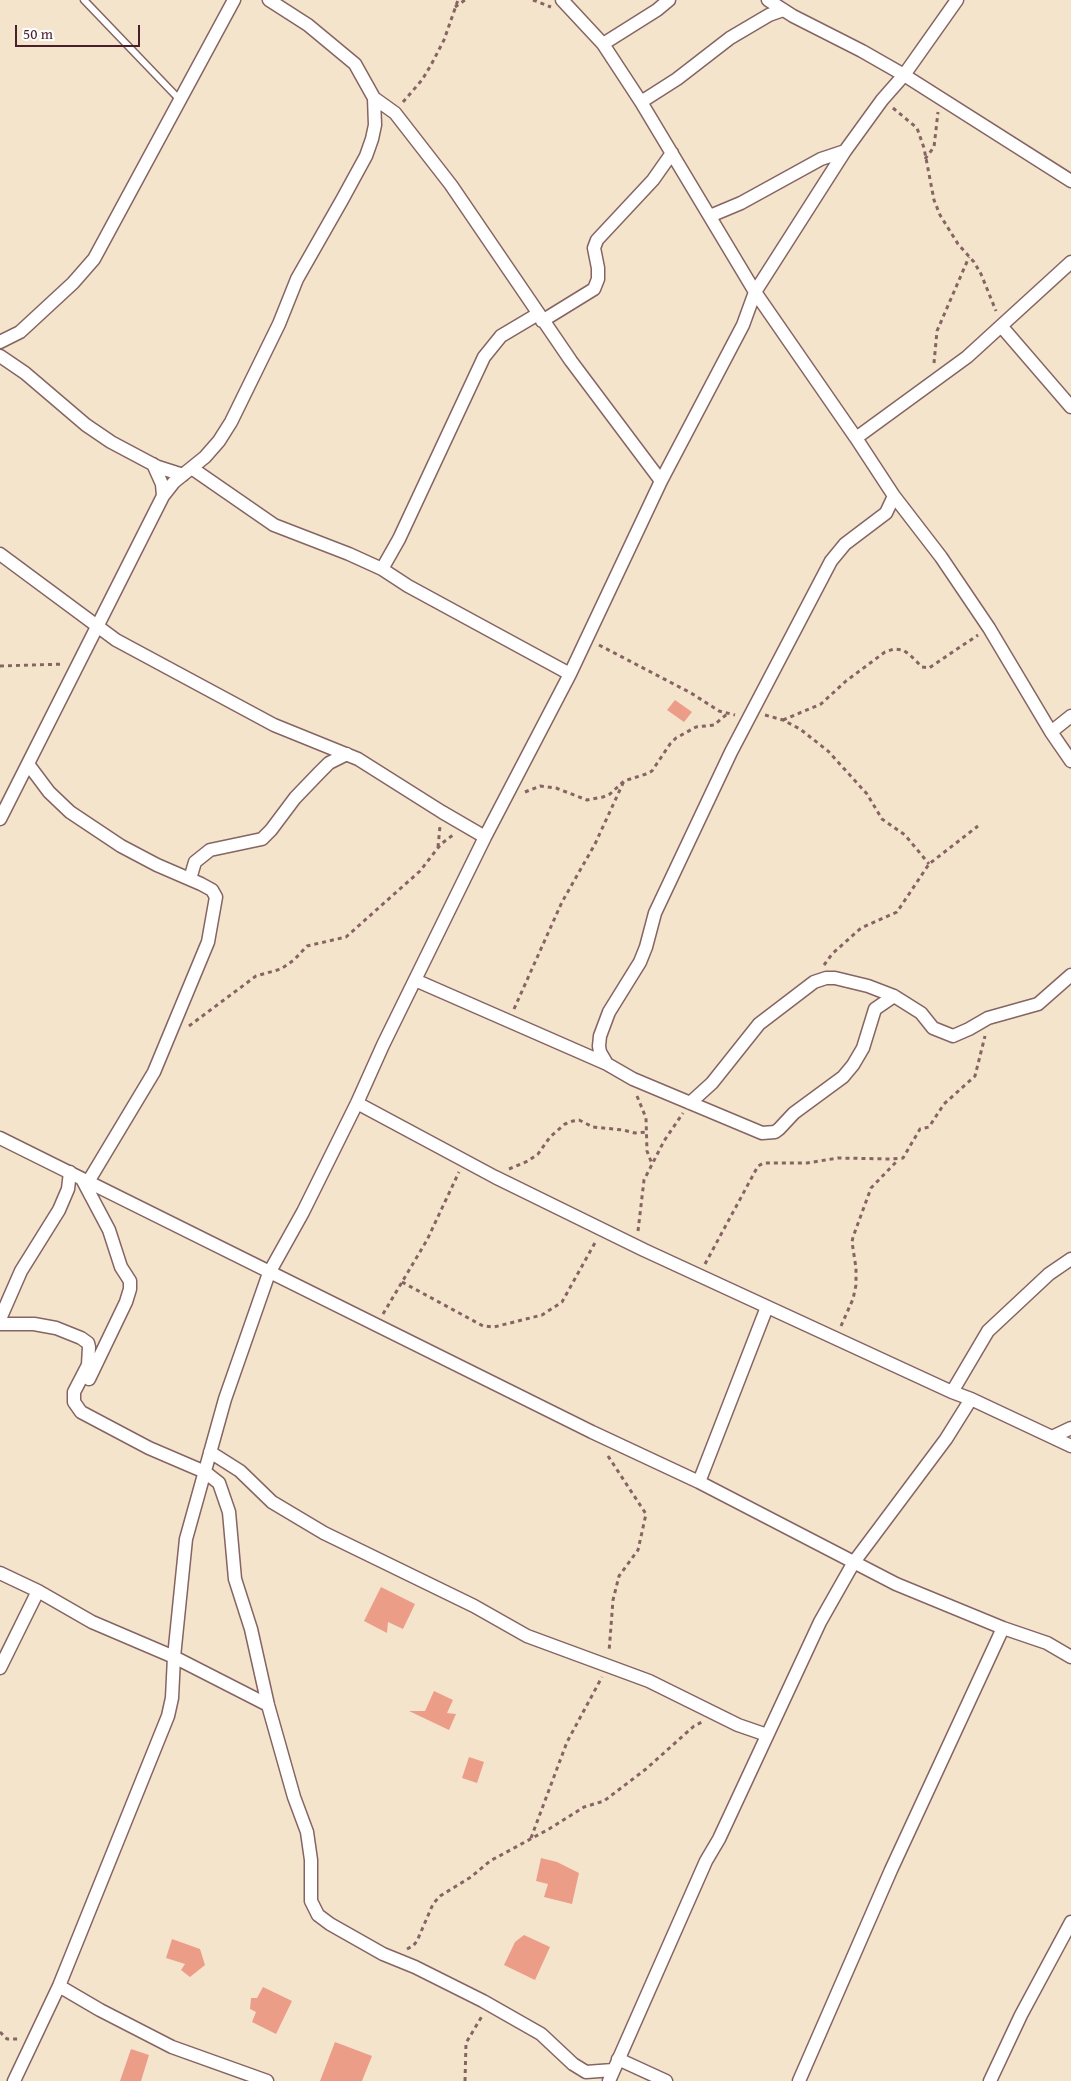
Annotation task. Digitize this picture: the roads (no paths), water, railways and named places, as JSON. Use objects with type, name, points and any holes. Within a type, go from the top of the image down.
[{"type":"street","points":[[0,342],[20,332],[73,283],[94,259],[234,0]]},
{"type":"street","points":[[0,819],[163,496],[219,441],[231,422],[279,324],[297,279],[366,156],[375,125],[374,98],[355,64],[308,25],[268,0]]},
{"type":"street","points":[[562,0],[602,44],[642,102],[755,292],[894,496],[941,557],[990,628],[1051,732],[1071,761]]},
{"type":"street","points":[[602,44],[657,10],[669,0]]},
{"type":"street","points":[[768,0],[782,10],[904,75],[1071,181]]},
{"type":"street","points":[[14,2081],[59,1986],[164,1729],[172,1698],[174,1657],[186,1540],[225,1399],[269,1273],[303,1212],[485,837],[570,674],[661,480],[742,325],[755,292],[845,151],[882,100],[904,75],[957,0]]},
{"type":"street","points":[[642,102],[678,79],[730,38],[769,15],[782,10]]},
{"type":"street","points":[[374,98],[395,112],[451,185],[540,318],[661,480]]},
{"type":"street","points":[[710,216],[742,203],[821,159],[845,151]]},
{"type":"street","points":[[382,569],[403,531],[484,357],[501,336],[540,318],[594,289],[598,279],[598,268],[594,248],[598,240],[653,180],[672,153]]},
{"type":"street","points":[[856,438],[967,357],[1071,262]]},
{"type":"street","points":[[1002,327],[1071,407]]},
{"type":"street","points":[[0,356],[25,373],[86,425],[111,442],[152,464],[188,472],[274,525],[382,569],[408,586],[570,674]]},
{"type":"street","points":[[152,464],[162,484],[163,496]]},
{"type":"street","points":[[607,1064],[600,1052],[599,1046],[600,1036],[609,1012],[640,962],[646,947],[650,925],[667,885],[751,714],[831,561],[845,544],[886,514],[894,496]]},
{"type":"street","points":[[0,554],[116,640],[274,724],[347,754],[485,837]]},
{"type":"street","points":[[1051,732],[1071,716]]},
{"type":"street","points":[[190,879],[195,862],[210,850],[262,838],[271,830],[294,798],[319,772],[329,763],[347,754]]},
{"type":"street","points":[[28,764],[49,792],[70,812],[130,851],[212,890],[216,897],[208,942],[154,1072],[85,1180]]},
{"type":"street","points":[[690,1103],[712,1083],[759,1024],[814,982],[826,978],[835,978],[868,986],[894,996],[920,1013],[933,1028],[953,1036],[988,1018],[1038,1004],[1071,975]]},
{"type":"street","points":[[416,980],[756,1132],[775,1132],[794,1113],[848,1071],[863,1048],[875,1009],[894,996]]},
{"type":"street","points":[[357,1103],[602,1230],[952,1392],[971,1398],[1071,1446]]},
{"type":"street","points":[[0,1138],[592,1432],[699,1482],[896,1584],[1004,1628],[1047,1643],[1071,1657]]},
{"type":"street","points":[[0,1319],[21,1271],[59,1210],[68,1190],[70,1172]]},
{"type":"street","points":[[74,1402],[93,1374],[126,1302],[130,1289],[130,1281],[121,1266],[109,1230],[85,1180]]},
{"type":"street","points":[[952,1392],[988,1331],[1049,1274],[1071,1259]]},
{"type":"street","points":[[699,1482],[767,1307]]},
{"type":"street","points":[[0,1324],[34,1324],[56,1328],[81,1338],[88,1343],[88,1365],[74,1392],[74,1402],[81,1412],[104,1426],[149,1448],[205,1472],[219,1483],[229,1512],[235,1579],[248,1616],[268,1705],[294,1797],[307,1832],[311,1860],[312,1906],[318,1915],[330,1924],[387,1956],[414,1967],[482,2001],[541,2034],[573,2064],[586,2072],[613,2070],[666,2081]]},
{"type":"street","points":[[613,2070],[706,1861],[719,1839],[820,1622],[854,1562],[946,1439],[971,1398]]},
{"type":"street","points":[[1052,1437],[1071,1428]]},
{"type":"street","points":[[210,1452],[240,1471],[272,1502],[324,1533],[474,1606],[528,1636],[649,1681],[738,1725],[767,1735]]},
{"type":"street","points":[[0,1573],[92,1622],[174,1657],[268,1705]]},
{"type":"street","points":[[0,1668],[38,1592]]},
{"type":"street","points":[[799,2081],[891,1870],[1004,1628]]},
{"type":"street","points":[[990,2081],[1021,2015],[1071,1922]]},
{"type":"street","points":[[59,1986],[100,2010],[172,2047],[267,2081]]},
{"type":"lane","points":[[84,0],[180,100]]}]
